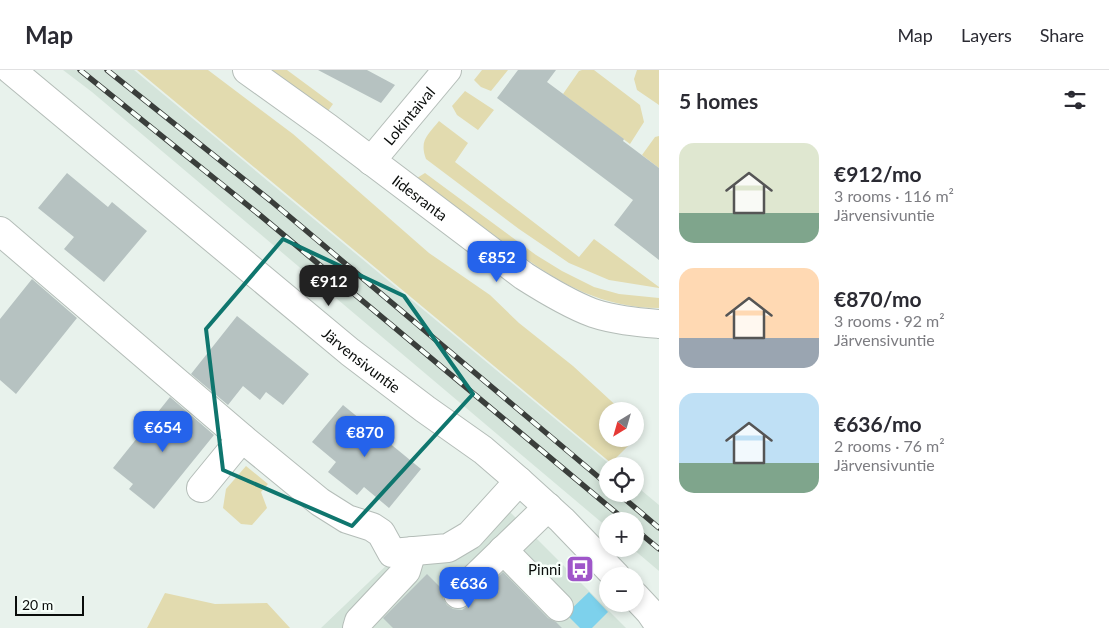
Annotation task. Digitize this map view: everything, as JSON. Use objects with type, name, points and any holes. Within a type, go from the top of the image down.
[{"type":"street","name":"Järvensivuntie","points":[[12,70],[350,352],[483,450],[548,507],[607,567]]},
{"type":"street","name":"Iidesranta","points":[[247,70],[328,128],[524,276],[558,297],[594,313],[631,321],[659,324]]},
{"type":"street","name":"Lokintaival","points":[[371,161],[447,70]]},
{"type":"street","points":[[0,231],[242,438],[320,502],[347,519],[372,527],[402,552],[406,571],[359,620],[357,628]]},
{"type":"street","points":[[201,488],[242,438]]},
{"type":"street","points":[[402,552],[448,548],[470,535],[519,481]]},
{"type":"street","points":[[458,594],[548,507]]},
{"type":"street","points":[[504,550],[559,607]]},
{"type":"street","points":[[644,606],[659,624]]},
{"type":"highlighted area","points":[[283,239],[404,296],[473,394],[352,526],[223,470],[206,329]]},
{"type":"shaded area","points":[[63,70],[134,70],[601,457],[599,457],[599,502],[644,502],[644,492],[659,505],[659,571],[642,557],[644,557],[644,512],[599,512],[599,520],[92,92]]},
{"type":"shaded area","points":[[137,70],[208,70],[293,134],[429,253],[490,295],[519,323],[573,366],[612,402],[599,402],[599,448],[626,448],[617,457],[604,457]]},
{"type":"shaded area","points":[[271,70],[287,70],[333,104],[328,111]]},
{"type":"shaded area","points":[[482,70],[508,70],[491,91],[481,87],[474,80]]},
{"type":"shaded area","points":[[594,70],[640,105],[644,122],[630,144],[563,94],[579,71]]},
{"type":"shaded area","points":[[637,70],[659,70],[659,105],[637,90],[634,79]]},
{"type":"shaded area","points":[[465,91],[494,110],[478,130],[457,115],[452,106]]},
{"type":"shaded area","points":[[439,121],[468,143],[455,162],[579,257],[594,239],[659,288],[609,280],[569,263],[519,229],[426,159],[424,142]]},
{"type":"shaded area","points":[[659,136],[659,168],[642,155],[655,137]]},
{"type":"shaded area","points":[[425,173],[536,255],[562,271],[594,287],[619,294],[659,298],[659,308],[612,302],[570,286],[532,263],[417,178]]},
{"type":"shaded area","points":[[246,466],[268,484],[261,492],[267,508],[252,525],[241,524],[223,508],[226,489]]},
{"type":"shaded area","points":[[507,509],[599,601],[599,612],[610,612],[626,628],[321,628],[391,561]]},
{"type":"shaded area","points":[[165,593],[215,604],[267,603],[290,628],[147,628]]},
{"type":"water","points":[[589,592],[599,603],[599,612],[608,612],[592,628],[580,628],[566,614]]},
{"type":"building","points":[[318,70],[367,70],[395,85],[381,103]]},
{"type":"building","points":[[518,70],[556,70],[547,82],[624,139],[623,141],[659,168],[659,260],[614,225],[633,200],[497,98]]},
{"type":"building","points":[[67,173],[108,207],[112,202],[147,231],[104,282],[64,249],[74,237],[38,208]]},
{"type":"building","points":[[32,279],[77,318],[16,394],[0,380],[0,319]]},
{"type":"building","points":[[237,316],[309,374],[283,405],[266,392],[260,400],[243,386],[228,405],[191,374]]},
{"type":"building","points":[[170,397],[214,435],[154,509],[129,489],[133,484],[113,468]]},
{"type":"building","points":[[343,405],[421,469],[389,508],[364,487],[357,495],[328,472],[336,462],[312,442]]},
{"type":"building","points":[[503,572],[548,618],[562,628],[393,628],[383,618],[427,574],[443,590],[443,598],[447,605],[453,609],[462,610]]},
{"type":"railway","points":[[80,70],[261,216],[615,512]]},
{"type":"railway","points":[[107,70],[271,201],[599,477]]},
{"type":"railway","points":[[628,502],[659,528]]},
{"type":"railway","points":[[644,536],[659,549]]},
{"type":"place","name":"Pinni","points":[[580,569]]}]
